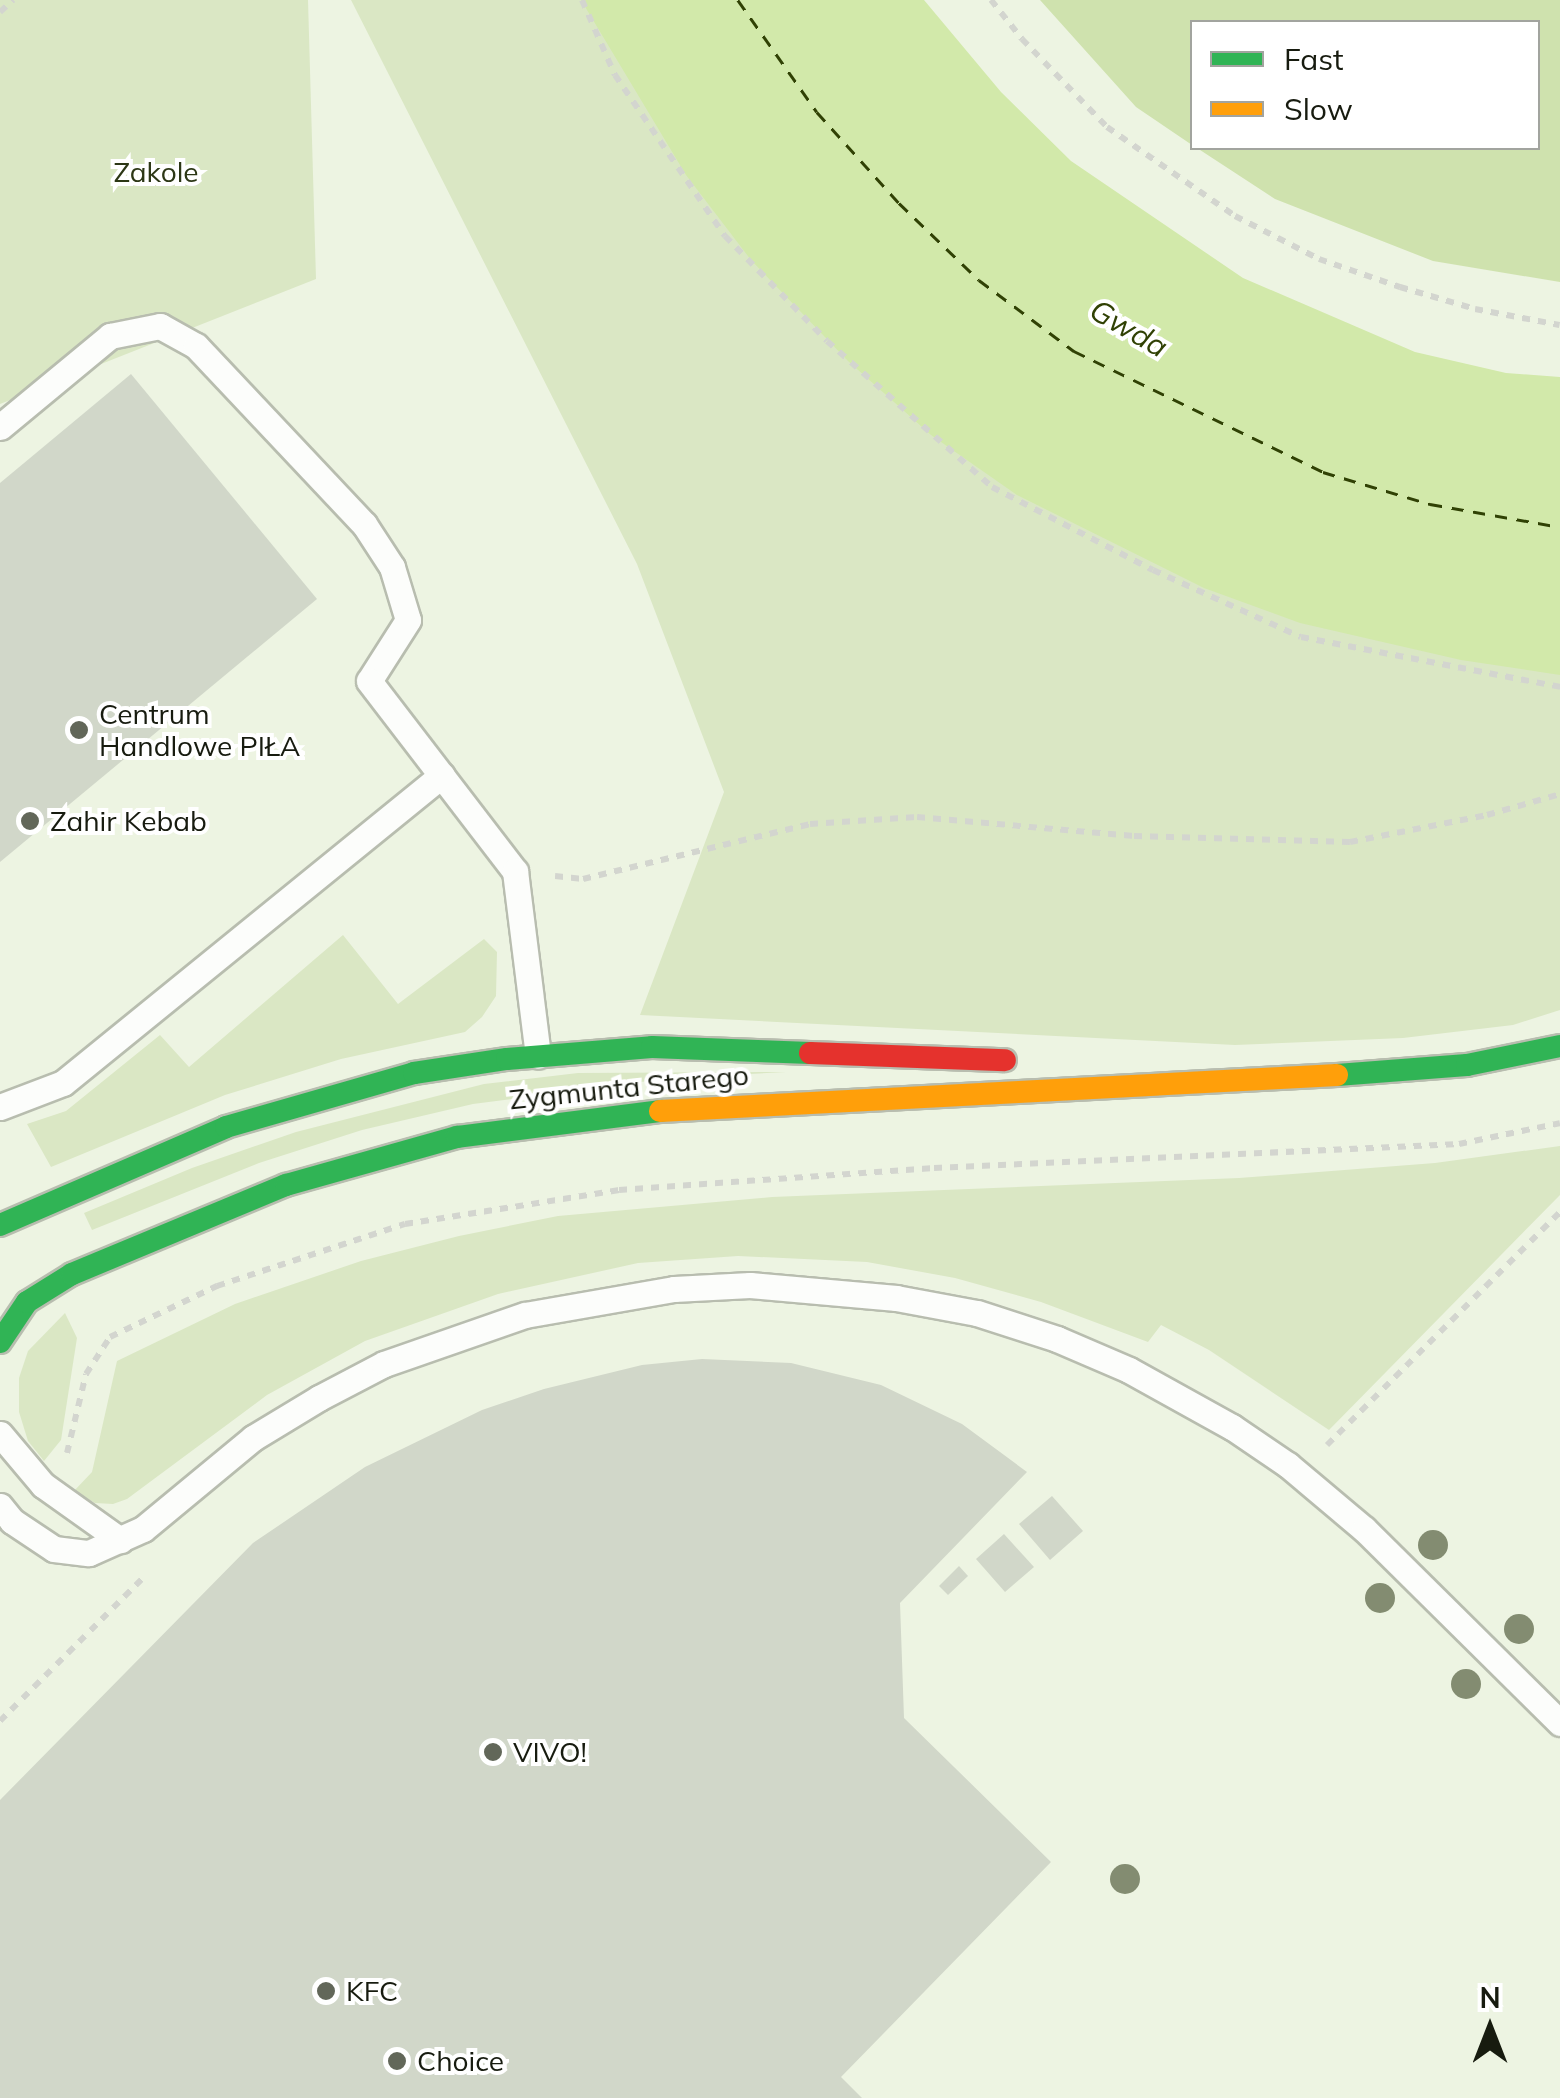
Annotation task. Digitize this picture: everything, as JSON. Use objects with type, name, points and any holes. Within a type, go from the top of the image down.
[{"type":"street","name":"Zygmunta Starego","points":[[0,1342],[27,1302],[72,1274],[153,1237],[286,1185],[457,1137],[620,1114],[812,1100],[1317,1077],[1467,1065],[1560,1046]]},
{"type":"street","name":"Zygmunta Starego","points":[[0,1225],[79,1186],[263,1116],[414,1073],[538,1056],[652,1047],[1025,1061]]},
{"type":"street","name":"Zygmunta Starego","points":[[1084,1064],[1317,1077]]},
{"type":"lane","points":[[0,427],[110,336],[160,326],[196,346],[364,524],[392,567],[408,620],[369,682],[514,871],[538,1056]]},
{"type":"lane","points":[[0,1108],[63,1083],[442,774]]},
{"type":"lane","points":[[0,1506],[54,1549],[89,1553],[143,1529],[254,1438],[318,1398],[384,1364],[454,1336],[525,1314],[656,1291],[750,1285],[819,1288],[977,1313],[1057,1339],[1184,1398],[1288,1465],[1364,1529],[1560,1722]]},
{"type":"lane","points":[[0,1434],[43,1485],[120,1540]]},
{"type":"path","points":[[0,12],[13,0]]},
{"type":"path","points":[[582,0],[615,75],[724,236],[827,341],[992,487],[1152,570],[1300,637],[1560,687]]},
{"type":"path","points":[[991,0],[1022,40],[1107,127],[1236,216],[1320,259],[1475,309],[1560,326]]},
{"type":"path","points":[[514,871],[583,878],[810,824],[917,817],[1134,836],[1350,842],[1487,815],[1560,794]]},
{"type":"path","points":[[43,1485],[72,1446],[86,1374],[110,1337],[217,1286],[405,1224],[619,1190],[934,1168],[1460,1144],[1560,1123]]},
{"type":"path","points":[[1313,1434],[1328,1445],[1560,1212]]},
{"type":"path","points":[[0,1721],[154,1567]]},
{"type":"green space","name":"Zakole","points":[[0,0],[308,0],[316,279],[0,404]]},
{"type":"green space","points":[[351,0],[592,0],[1560,670],[1560,1010],[1513,1025],[1403,1038],[1235,1045],[640,1015],[724,792],[637,564]]},
{"type":"green space","points":[[343,935],[398,1004],[484,939],[497,952],[496,996],[482,1017],[465,1032],[341,1059],[225,1095],[51,1167],[27,1124],[66,1111],[160,1035],[189,1067]]},
{"type":"green space","points":[[786,1072],[671,1078],[473,1104],[362,1130],[259,1163],[92,1230],[84,1213],[192,1168],[296,1132],[484,1084],[578,1073]]},
{"type":"green space","points":[[1560,1146],[1560,1195],[1329,1430],[1209,1350],[1161,1325],[1148,1342],[1041,1302],[955,1278],[867,1262],[738,1256],[638,1263],[498,1294],[365,1341],[267,1395],[127,1499],[113,1504],[95,1503],[74,1491],[92,1472],[117,1361],[235,1304],[361,1261],[459,1236],[558,1216],[772,1197],[1239,1178],[1435,1163]]},
{"type":"green space","points":[[65,1313],[77,1338],[61,1440],[44,1461],[28,1441],[19,1412],[19,1378],[28,1351]]},
{"type":"shaded area","points":[[1040,0],[1560,0],[1560,282],[1433,261],[1275,199],[1200,150],[1540,150],[1540,20],[1190,20],[1190,144],[1136,107]]},
{"type":"water","name":"Gwda","points":[[581,0],[924,0],[1001,92],[1071,161],[1243,278],[1415,352],[1506,373],[1560,377],[1560,675],[1461,660],[1300,623],[1204,588],[1017,495],[931,435],[848,361],[751,260],[686,175]]},
{"type":"building","name":"Centrum Handlowe PIŁA","points":[[131,374],[317,599],[0,862],[0,483]]},
{"type":"building","name":"VIVO!","points":[[702,1359],[791,1363],[881,1385],[962,1424],[1027,1472],[900,1603],[904,1718],[1051,1862],[841,2077],[862,2098],[0,2098],[0,1800],[253,1543],[365,1467],[482,1410],[544,1389],[642,1365]]},
{"type":"building","points":[[1052,1496],[1083,1531],[1050,1560],[1019,1524]]},
{"type":"building","points":[[1004,1534],[1034,1567],[1005,1592],[976,1559]]},
{"type":"building","points":[[959,1566],[968,1576],[948,1595],[939,1586]]},
{"type":"ferry route","points":[[738,0],[817,112],[899,203],[979,280],[1074,351],[1323,472],[1430,504],[1560,527]]},
{"type":"traffic: fast","points":[[1337,1075],[1467,1065],[1560,1046]]},
{"type":"traffic: fast","points":[[0,1225],[226,1127],[414,1073],[507,1059],[652,1047],[810,1053]]},
{"type":"traffic: fast","points":[[0,1342],[27,1302],[72,1274],[286,1185],[457,1137],[660,1111]]},
{"type":"traffic: slow","points":[[660,1111],[1337,1075]]},
{"type":"traffic: jam","points":[[810,1053],[1005,1060]]},
{"type":"place","name":"Centrum Handlowe PIŁA","points":[[79,730]]},
{"type":"place","name":"Zahir Kebab","points":[[30,821]]},
{"type":"place","name":"VIVO!","points":[[493,1752]]},
{"type":"place","name":"KFC","points":[[326,1991]]},
{"type":"place","name":"Choice","points":[[397,2061]]}]
